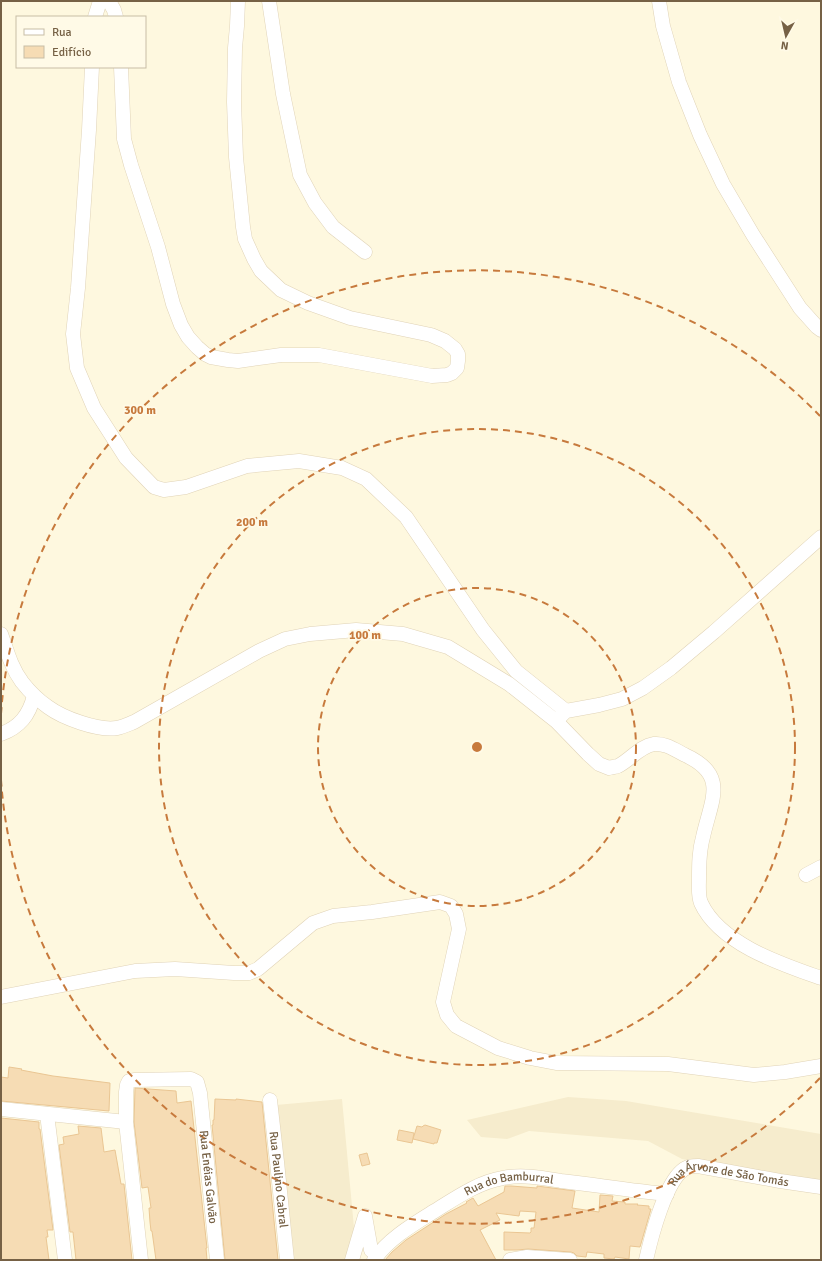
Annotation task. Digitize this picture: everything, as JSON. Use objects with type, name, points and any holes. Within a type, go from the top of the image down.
[{"type":"street","points":[[95,16],[100,1]]},
{"type":"street","points":[[109,1],[116,16]]},
{"type":"street","points":[[121,68],[124,139],[131,165],[158,247],[173,304],[181,325],[188,337],[197,347],[211,357],[228,360],[238,361],[280,355],[319,355],[432,376],[447,375],[452,373],[456,368],[458,354],[455,349],[444,341],[425,334],[350,318],[308,304],[281,290],[261,271],[245,239],[241,214],[234,102],[238,1]]},
{"type":"street","points":[[270,1],[283,94],[300,174],[315,203],[333,227],[365,252]]},
{"type":"street","points":[[658,1],[663,26],[679,82],[700,135],[723,184],[753,235],[800,308],[821,330]]},
{"type":"street","points":[[92,68],[78,288],[73,334],[77,368],[94,408],[126,458],[154,487],[164,490],[186,487],[247,466],[299,461],[342,468],[366,479],[406,517],[483,630],[516,671],[566,711]]},
{"type":"street","points":[[556,721],[566,711],[622,700],[643,688],[671,668],[714,632],[821,537]]},
{"type":"street","points":[[1,634],[10,661],[21,681],[34,696],[49,708],[82,723],[99,728],[117,728],[134,722],[252,655],[285,639],[310,634],[356,630],[403,634],[448,647],[509,684],[556,721],[588,754],[600,764],[609,768],[618,766],[638,751],[653,744],[665,745],[701,764],[708,770],[712,777],[714,787],[710,811],[702,838],[699,884],[700,901],[707,914],[728,936],[762,956],[821,978]]},
{"type":"street","points":[[1,734],[10,731],[19,725],[26,716],[34,696]]},
{"type":"street","points":[[806,875],[821,867]]},
{"type":"street","points":[[1,996],[135,971],[175,968],[249,973],[258,969],[312,923],[333,916],[440,902],[451,906],[456,914],[459,929],[443,1002],[447,1015],[456,1026],[498,1048],[530,1058],[556,1063],[668,1064],[754,1074],[786,1072],[821,1066]]},
{"type":"street","name":"Rua Enéias Galvão","points":[[126,1122],[126,1092],[129,1081],[191,1079],[197,1082],[200,1093],[217,1260]]},
{"type":"street","name":"Rua Paulino Cabral","points":[[270,1100],[287,1260]]},
{"type":"street","points":[[1,1109],[126,1122],[141,1260]]},
{"type":"street","points":[[47,1114],[65,1260]]},
{"type":"street","name":"Rua Árvore de São Tomás","points":[[646,1260],[656,1222],[667,1194],[678,1174],[690,1166],[698,1166],[821,1187]]},
{"type":"street","name":"Rua do Bamburral","points":[[375,1257],[393,1239],[422,1218],[472,1189],[503,1178],[517,1176],[667,1194]]},
{"type":"street","points":[[352,1260],[365,1216],[371,1250],[375,1257]]},
{"type":"street","points":[[510,1260],[527,1257],[570,1260]]},
{"type":"shaded area","points":[[568,1097],[626,1101],[821,1134],[821,1183],[682,1159],[648,1141],[529,1131],[507,1139],[481,1137],[467,1120]]},
{"type":"shaded area","points":[[342,1099],[357,1260],[294,1260],[276,1105]]},
{"type":"building","points":[[9,1067],[53,1076],[110,1083],[109,1111],[1,1101],[1,1077],[8,1078]]},
{"type":"building","points":[[135,1088],[176,1091],[177,1103],[191,1101],[207,1248],[207,1260],[156,1260],[150,1222],[149,1208],[151,1208],[148,1187],[142,1188],[134,1122]]},
{"type":"building","points":[[215,1099],[236,1099],[262,1102],[278,1260],[225,1260],[212,1125],[214,1120]]},
{"type":"building","points":[[1,1118],[39,1122],[53,1230],[47,1230],[48,1237],[46,1237],[49,1260],[1,1260]]},
{"type":"building","points":[[425,1125],[441,1130],[437,1143],[434,1144],[413,1139],[417,1126],[422,1127]]},
{"type":"building","points":[[78,1126],[101,1128],[104,1152],[115,1150],[121,1184],[124,1184],[132,1260],[76,1260],[73,1232],[70,1232],[59,1145],[64,1144],[63,1137],[79,1134]]},
{"type":"building","points":[[399,1130],[414,1133],[412,1143],[397,1140]]},
{"type":"building","points":[[367,1153],[370,1164],[362,1166],[359,1155]]},
{"type":"building","points":[[505,1186],[537,1188],[537,1186],[575,1191],[572,1208],[599,1212],[600,1195],[613,1196],[612,1201],[625,1202],[625,1204],[649,1206],[649,1209],[651,1209],[640,1247],[630,1246],[629,1259],[615,1257],[614,1259],[604,1258],[604,1254],[587,1252],[586,1257],[577,1256],[571,1252],[528,1249],[504,1250],[504,1232],[530,1233],[531,1228],[534,1228],[536,1212],[520,1211],[519,1216],[496,1213],[500,1220],[480,1230],[496,1260],[385,1260],[406,1240],[446,1214],[467,1203],[466,1202],[473,1198],[478,1206],[504,1192]]}]
